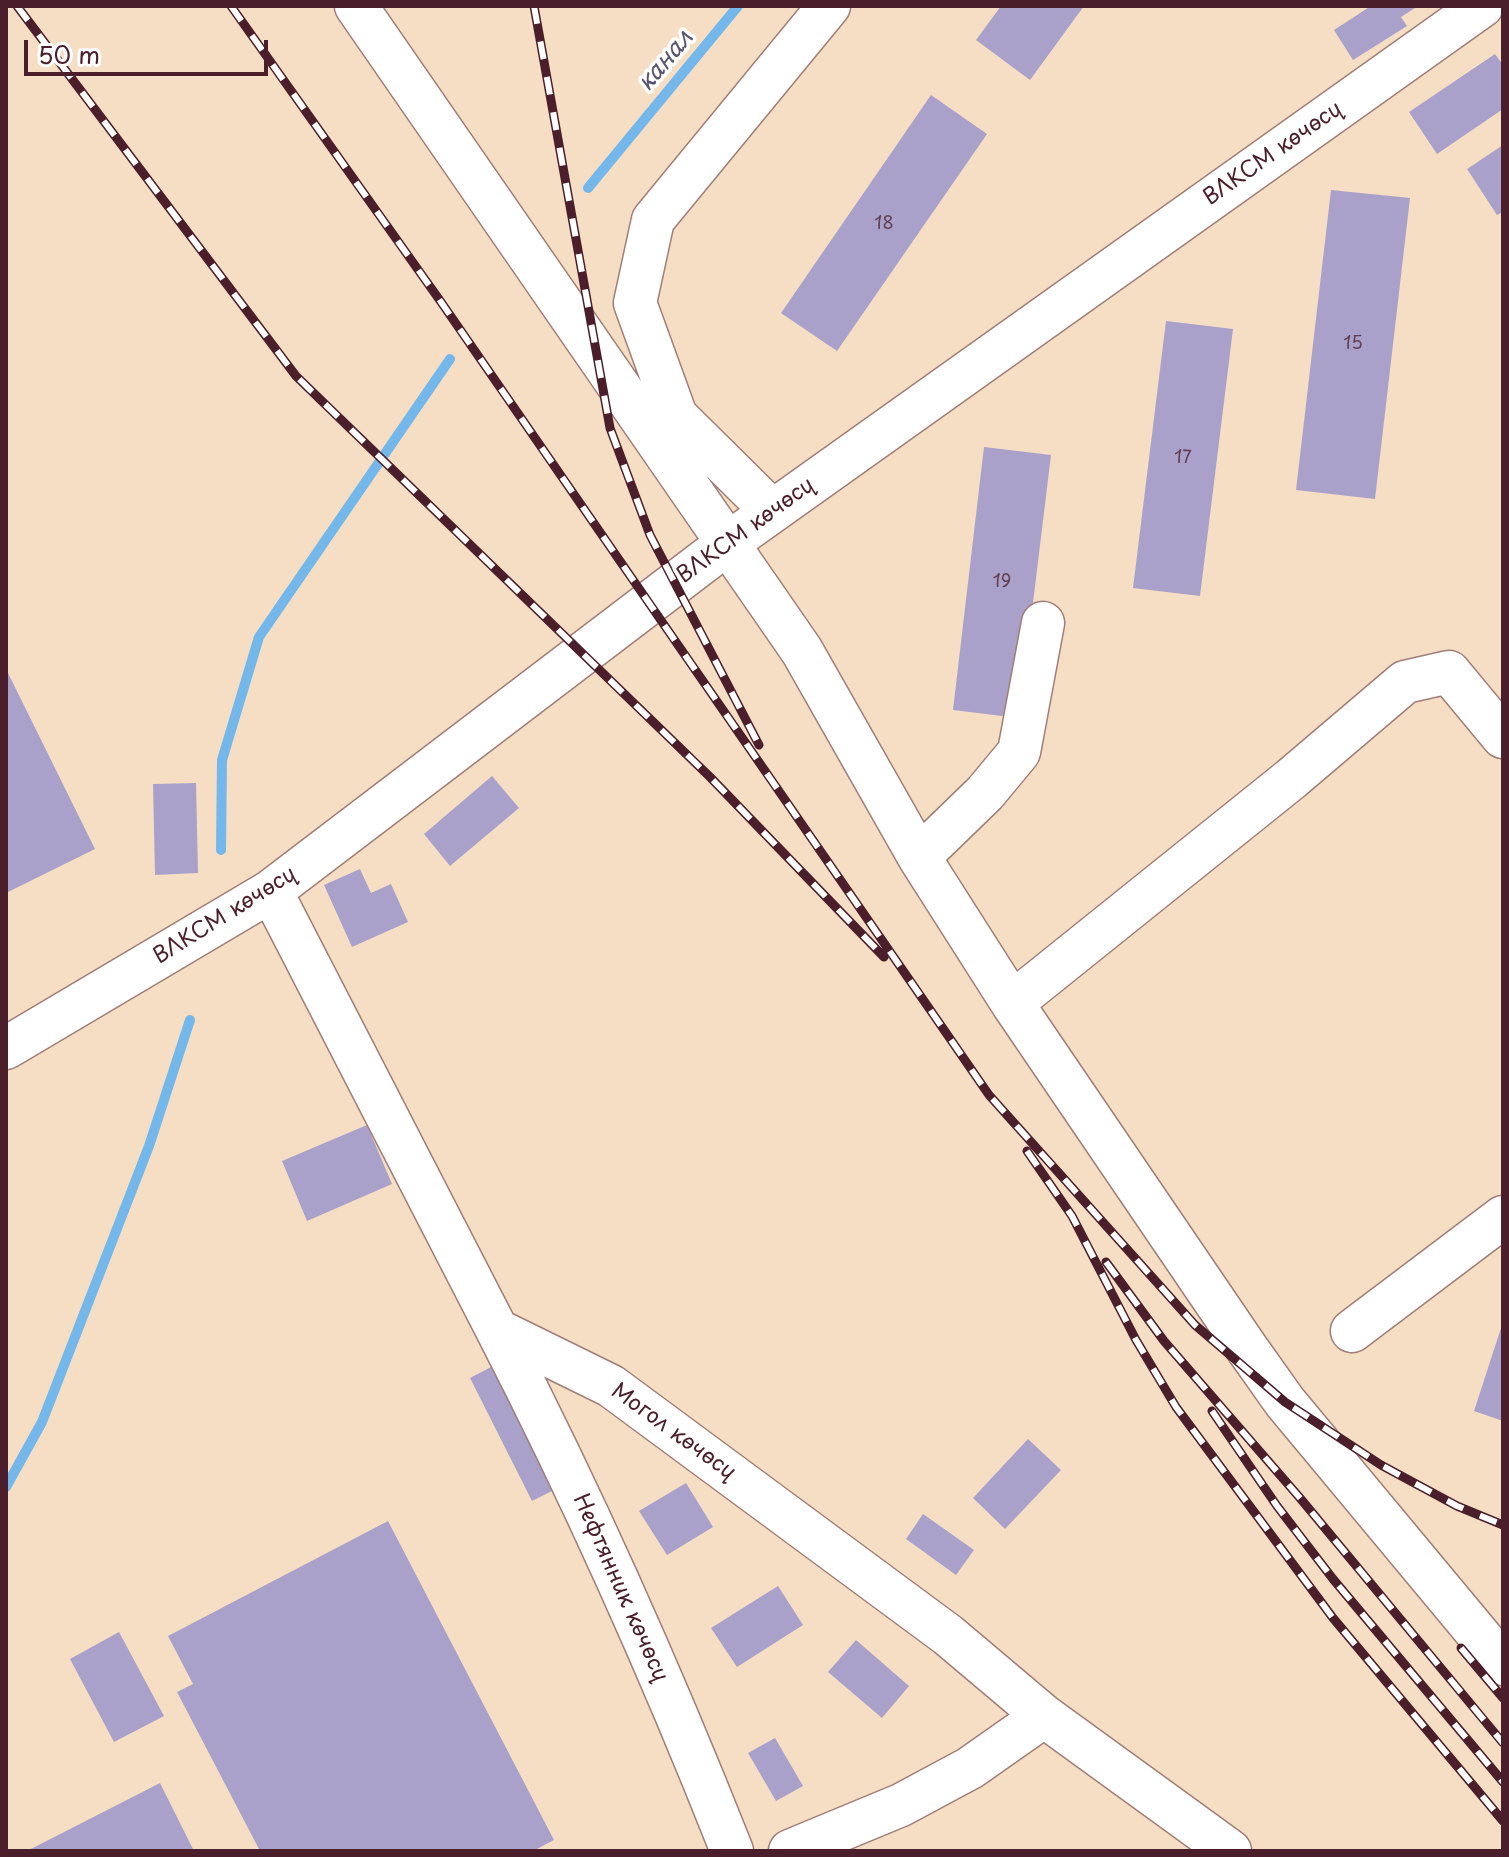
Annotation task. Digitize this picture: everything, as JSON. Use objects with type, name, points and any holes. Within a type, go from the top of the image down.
[{"type":"street","points":[[356,6],[802,651],[919,857],[1012,1003],[1285,1402],[1503,1664]]},
{"type":"street","points":[[772,511],[676,416],[635,303],[653,220],[829,6]]},
{"type":"street","name":"ВЛКСМ көчөсү","points":[[6,1048],[271,891],[728,543],[1482,6]]},
{"type":"street","points":[[919,857],[985,793],[1019,752],[1043,623]]},
{"type":"street","points":[[1012,1003],[1291,779],[1405,682],[1449,672],[1503,737]]},
{"type":"street","points":[[271,891],[497,1330]]},
{"type":"street","points":[[1352,1331],[1503,1217]]},
{"type":"street","name":"Могол көчөсү","points":[[497,1330],[611,1386],[948,1635],[1044,1716],[1230,1851]]},
{"type":"street","name":"Нефтянник көчөсү","points":[[497,1330],[545,1425],[684,1729],[732,1851]]},
{"type":"street","points":[[790,1851],[901,1805],[970,1768],[1044,1716]]},
{"type":"building","points":[[1001,6],[1084,6],[1030,80],[976,40]]},
{"type":"building","points":[[1371,6],[1418,6],[1401,17],[1407,26],[1353,60],[1334,30]]},
{"type":"building","points":[[1495,54],[1503,65],[1503,109],[1437,154],[1409,112]]},
{"type":"building","points":[[931,95],[987,134],[837,351],[781,313]]},
{"type":"building","points":[[1503,145],[1503,212],[1497,215],[1467,169]]},
{"type":"building","points":[[1331,190],[1410,198],[1375,499],[1296,490]]},
{"type":"building","points":[[1166,321],[1233,329],[1200,596],[1133,588]]},
{"type":"building","points":[[984,447],[1051,455],[1019,718],[953,710]]},
{"type":"building","points":[[6,669],[95,849],[6,893]]},
{"type":"building","points":[[492,776],[519,808],[450,866],[424,834]]},
{"type":"building","points":[[196,783],[198,873],[155,875],[153,784]]},
{"type":"building","points":[[360,869],[371,893],[391,884],[408,922],[352,947],[324,885]]},
{"type":"building","points":[[367,1125],[392,1184],[307,1221],[282,1161]]},
{"type":"building","points":[[1503,1325],[1503,1421],[1474,1411]]},
{"type":"building","points":[[496,1345],[566,1484],[532,1501],[470,1378],[491,1367],[484,1351]]},
{"type":"building","points":[[1028,1439],[1061,1470],[1005,1529],[973,1498]]},
{"type":"building","points":[[686,1483],[713,1527],[667,1555],[639,1511]]},
{"type":"building","points":[[923,1514],[974,1550],[956,1575],[906,1539]]},
{"type":"building","points":[[388,1521],[554,1840],[533,1851],[260,1851],[177,1692],[193,1684],[168,1636]]},
{"type":"building","points":[[778,1586],[803,1625],[737,1667],[711,1628]]},
{"type":"building","points":[[119,1632],[164,1716],[114,1742],[70,1659]]},
{"type":"building","points":[[856,1640],[909,1686],[882,1718],[828,1672]]},
{"type":"building","points":[[775,1738],[803,1786],[776,1801],[748,1753]]},
{"type":"building","points":[[160,1783],[194,1851],[27,1851]]},
{"type":"waterway","name":"канал","points":[[588,188],[738,6]]},
{"type":"waterway","points":[[221,850],[222,760],[259,637],[450,359]]},
{"type":"waterway","points":[[6,1487],[42,1422],[149,1146],[190,1020]]},
{"type":"railway","points":[[17,6],[296,376],[710,777],[884,957]]},
{"type":"railway","points":[[231,6],[441,302],[989,1095],[1195,1325],[1285,1402],[1381,1465],[1457,1506],[1503,1525]]},
{"type":"railway","points":[[534,6],[610,428],[650,535],[759,745]]},
{"type":"railway","points":[[1027,1151],[1072,1216],[1136,1340],[1176,1407],[1333,1618],[1503,1821]]},
{"type":"railway","points":[[1106,1262],[1164,1341],[1300,1498],[1503,1743]]},
{"type":"railway","points":[[1212,1411],[1277,1506],[1333,1579],[1503,1782]]},
{"type":"railway","points":[[1461,1648],[1503,1698]]}]
